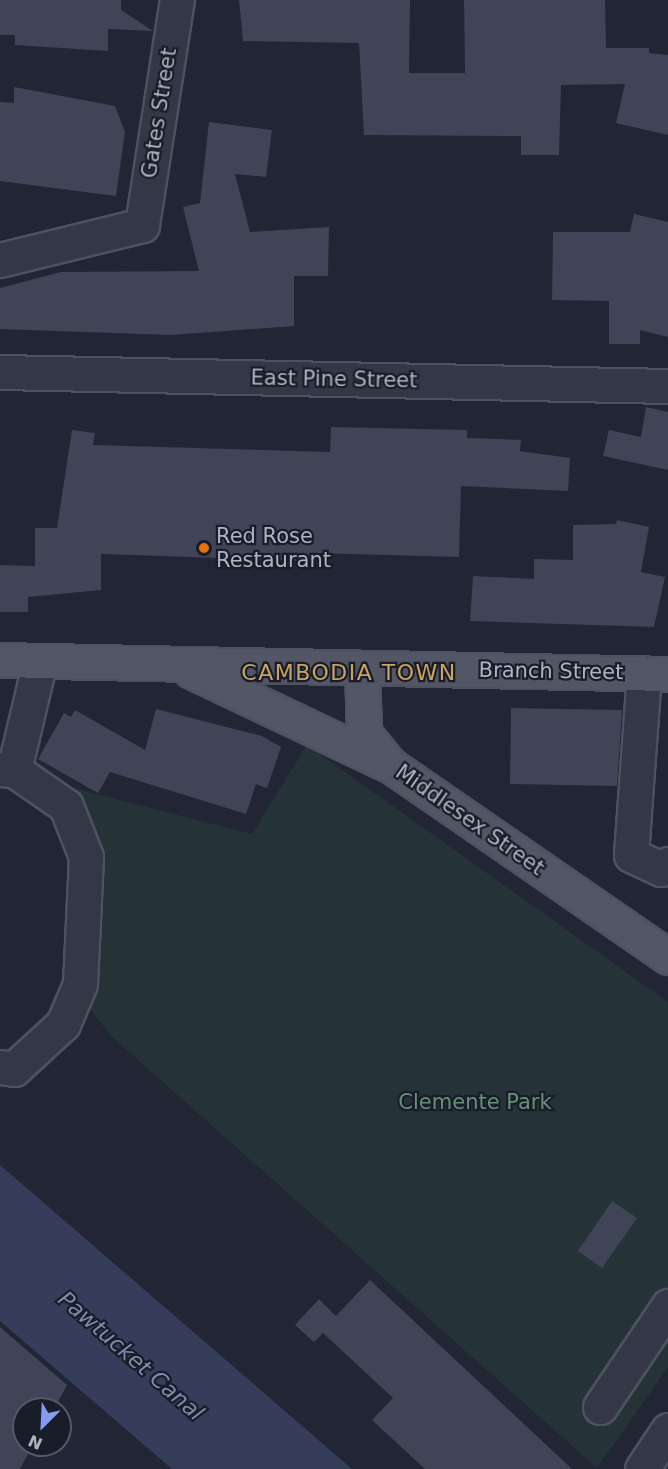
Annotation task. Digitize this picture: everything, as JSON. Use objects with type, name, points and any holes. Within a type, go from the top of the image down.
[{"type":"main road","points":[[0,660],[362,668]]},
{"type":"main road","points":[[175,664],[390,765]]},
{"type":"main road","name":"Branch Street","points":[[362,668],[661,669]]},
{"type":"main road","name":"Middlesex Street","points":[[362,668],[364,733],[390,765],[668,957]]},
{"type":"street","name":"Gates Street","points":[[0,260],[142,225],[177,0]]},
{"type":"street","name":"East Pine Street","points":[[0,372],[668,386]]},
{"type":"street","points":[[0,1067],[14,1069],[63,1024],[80,984],[86,857],[66,806],[7,770],[40,661]]},
{"type":"street","points":[[661,669],[631,855],[660,868],[668,864]]},
{"type":"street","points":[[600,1407],[668,1306]]},
{"type":"street","points":[[642,1469],[668,1430]]},
{"type":"green space","name":"Clemente Park","points":[[307,745],[668,1002],[668,1367],[597,1468],[111,1036],[71,984],[69,787],[252,834]]},
{"type":"water","name":"Pawtucket Canal","points":[[0,1165],[352,1469],[172,1469],[0,1321]]},
{"type":"building","points":[[0,0],[121,0],[121,10],[153,31],[108,29],[108,51],[15,45],[15,35],[0,35]]},
{"type":"building","points":[[239,0],[410,0],[409,73],[465,73],[464,0],[605,0],[606,48],[649,48],[649,53],[668,55],[668,135],[616,123],[625,84],[561,85],[559,155],[521,155],[521,136],[364,135],[359,43],[243,41]]},
{"type":"building","points":[[14,87],[115,106],[125,132],[116,196],[0,181],[0,102],[14,103]]},
{"type":"building","points":[[209,122],[272,130],[266,177],[235,174],[250,232],[329,227],[328,276],[294,276],[294,326],[171,335],[0,329],[0,288],[61,272],[199,271],[183,207],[200,203]]},
{"type":"building","points":[[634,214],[668,222],[668,337],[640,330],[640,344],[609,344],[609,301],[552,300],[553,232],[630,232]]},
{"type":"building","points":[[646,407],[668,412],[668,470],[603,456],[609,430],[641,437]]},
{"type":"building","points":[[331,427],[467,430],[467,438],[521,440],[520,451],[570,458],[568,491],[461,486],[459,557],[312,553],[311,561],[101,554],[101,590],[28,597],[28,612],[0,612],[0,565],[35,566],[35,528],[57,528],[72,430],[95,433],[93,445],[330,452]]},
{"type":"building","points":[[617,520],[649,527],[641,572],[665,577],[654,627],[470,621],[473,576],[534,579],[534,559],[573,560],[573,525],[616,524]]},
{"type":"building","points":[[511,708],[622,710],[617,786],[510,784]]},
{"type":"building","points":[[156,709],[262,736],[281,747],[267,788],[256,784],[246,814],[110,772],[98,793],[38,759],[64,713],[71,717],[75,710],[145,750]]},
{"type":"building","points":[[612,1201],[637,1218],[602,1268],[578,1251]]},
{"type":"building","points":[[370,1280],[572,1469],[425,1469],[372,1420],[393,1398],[323,1333],[314,1342],[295,1325],[319,1299],[336,1316]]},
{"type":"building","points":[[0,1327],[67,1385],[60,1397],[12,1397],[12,1457],[26,1457],[20,1469],[0,1469]]},
{"type":"place","name":"Red Rose Restaurant","points":[[204,548]]},
{"type":"district","name":"CAMBODIA TOWN","points":[[349,673]]}]
